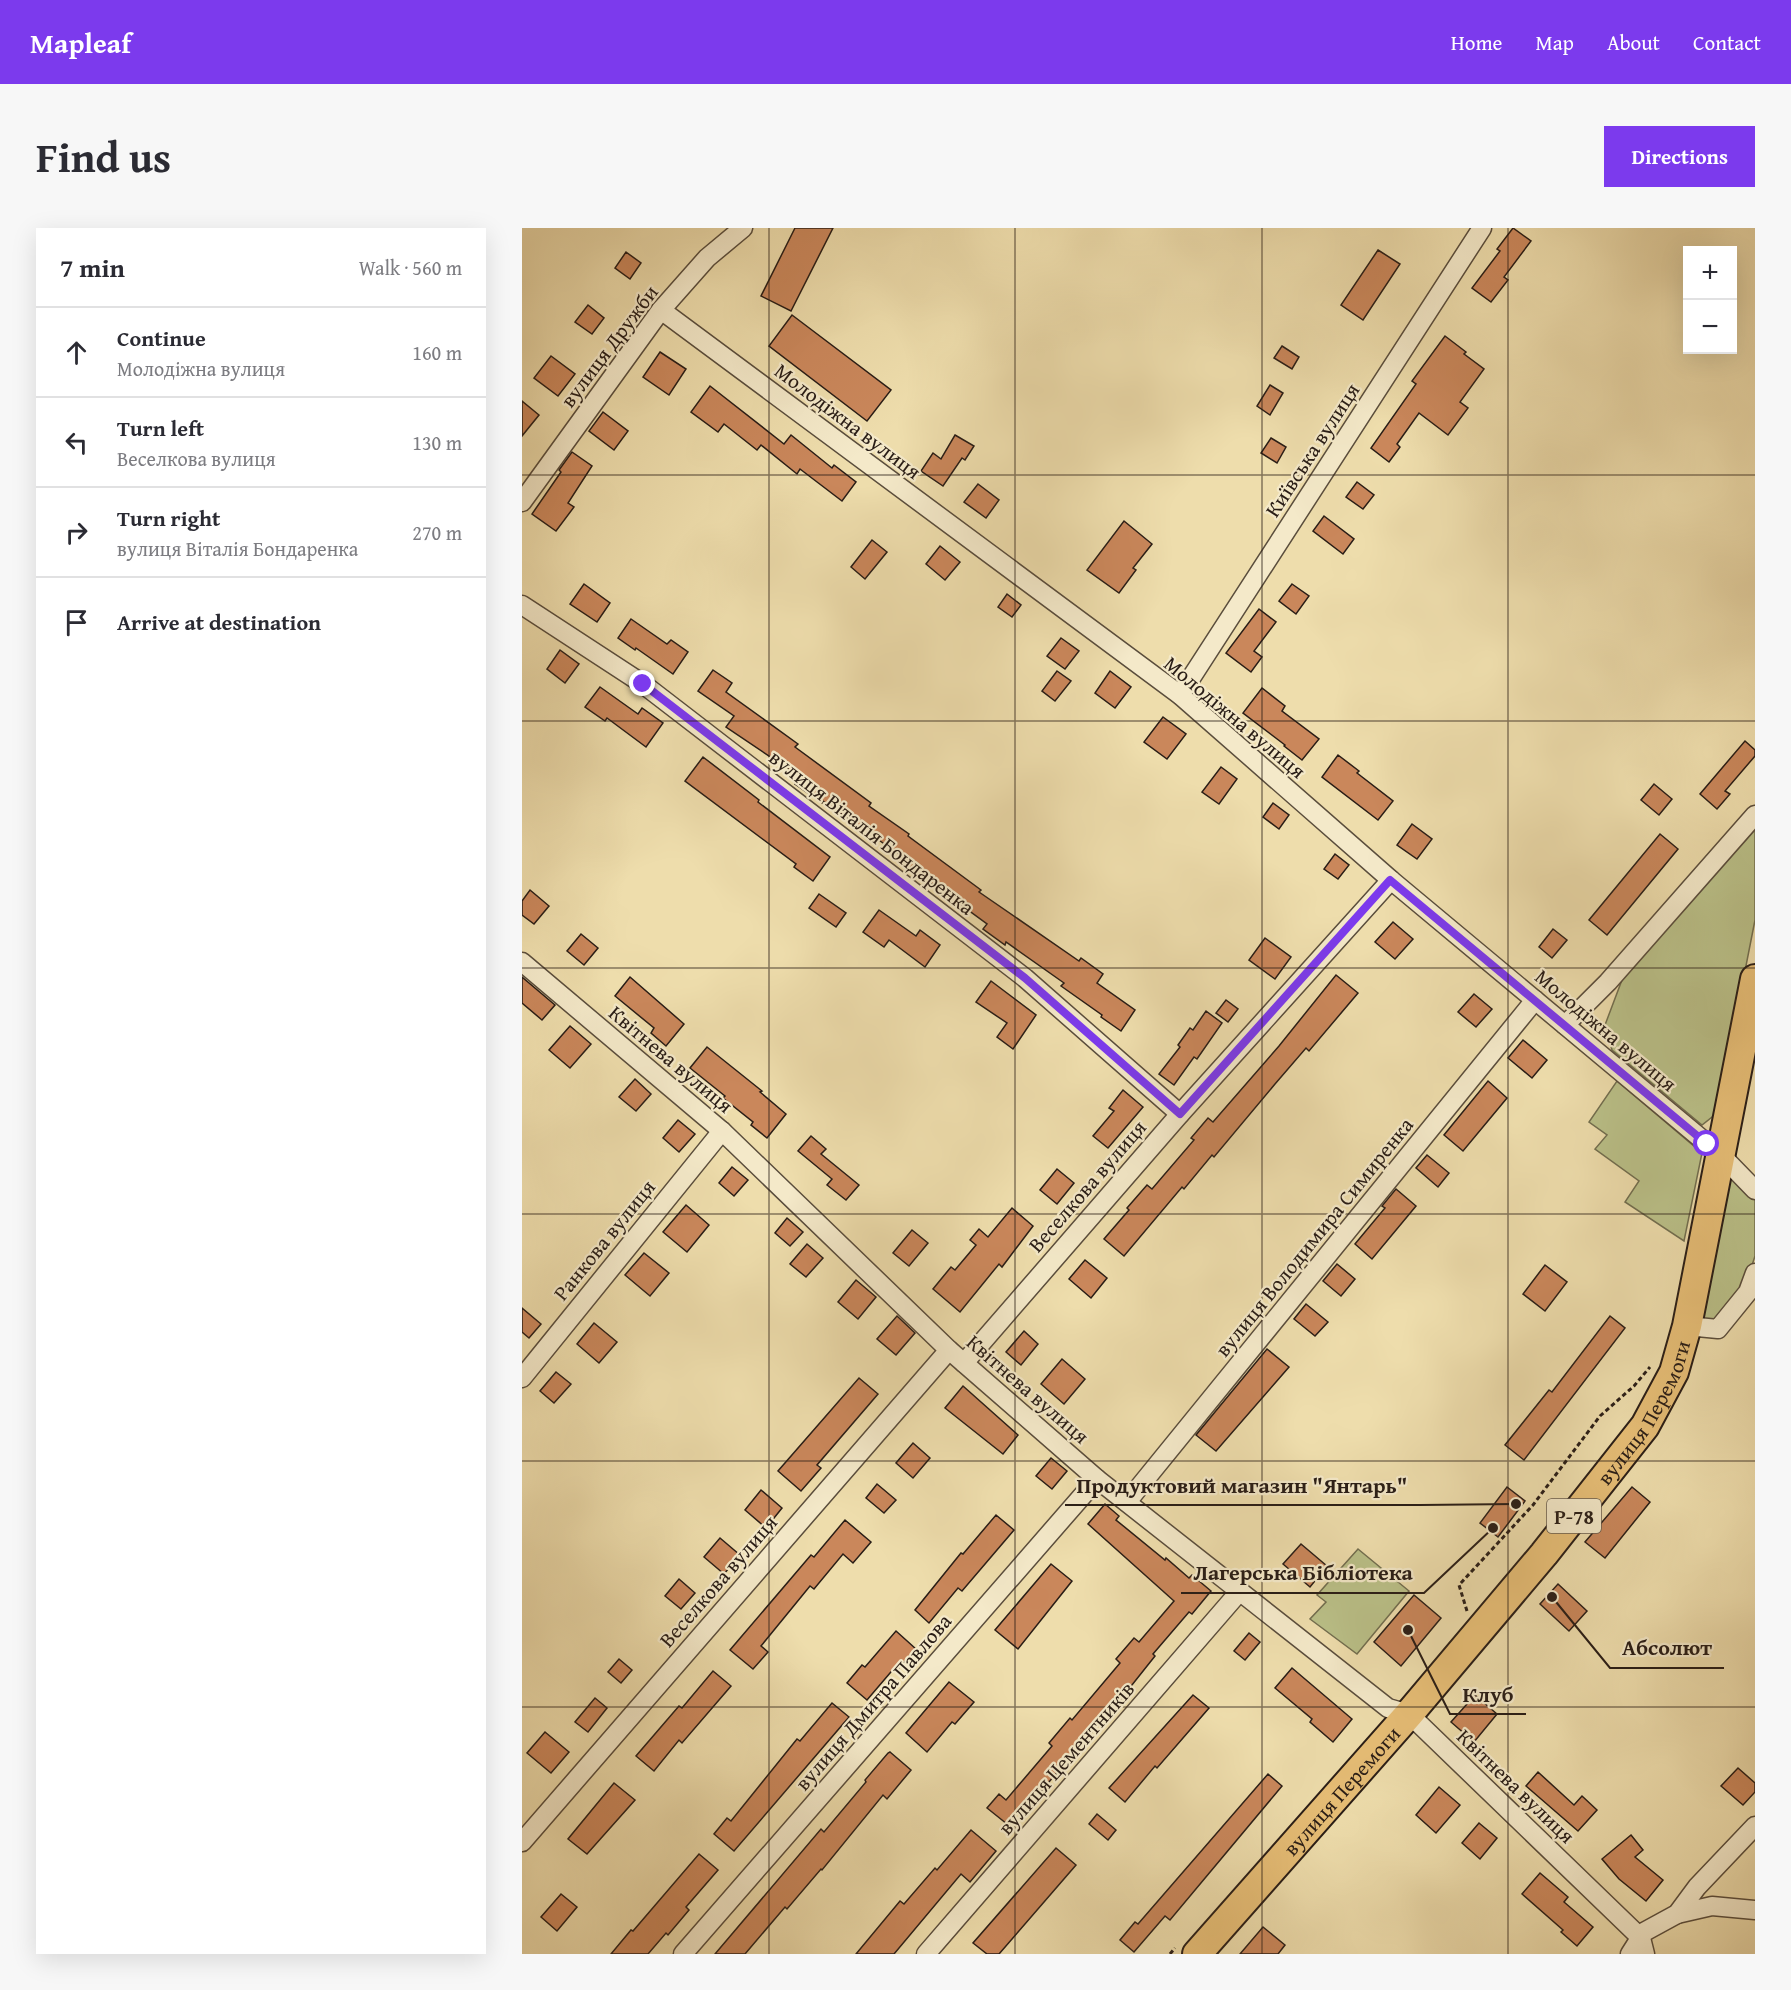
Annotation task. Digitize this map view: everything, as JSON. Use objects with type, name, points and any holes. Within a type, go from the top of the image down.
[{"type":"main road","name":"вулиця Перемоги","points":[[1190,1947],[1409,1714],[1544,1554],[1645,1426],[1674,1372],[1688,1326],[1755,979]]},
{"type":"street","name":"вулиця Дружби","points":[[522,502],[661,310],[707,258],[743,228]]},
{"type":"street","name":"Київська вулиця","points":[[1180,696],[1482,228]]},
{"type":"street","name":"Молодіжна вулиця","points":[[661,310],[1180,696],[1390,880],[1722,1156],[1755,1190]]},
{"type":"street","name":"вулиця Віталія Бондаренка","points":[[522,605],[643,684],[1016,970],[1180,1114]]},
{"type":"street","points":[[1565,1025],[1608,982],[1755,815]]},
{"type":"street","name":"Веселкова вулиця","points":[[964,1363],[1180,1114],[1390,880]]},
{"type":"street","name":"Квітнева вулиця","points":[[522,962],[722,1131],[949,1350],[1097,1479],[1388,1708],[1409,1714],[1643,1946]]},
{"type":"street","name":"вулиця Володимира Симиренка","points":[[1127,1502],[1535,1000]]},
{"type":"street","name":"Ранкова вулиця","points":[[522,1378],[722,1131]]},
{"type":"street","points":[[1688,1326],[1718,1329],[1748,1292],[1755,1273]]},
{"type":"street","name":"Веселкова вулиця","points":[[522,1842],[949,1350]]},
{"type":"street","name":"вулиця Дмитра Павлова","points":[[683,1954],[1097,1479]]},
{"type":"street","name":"вулиця Цементників","points":[[926,1954],[1240,1592]]},
{"type":"street","points":[[1677,1914],[1696,1887],[1755,1826]]},
{"type":"street","points":[[1630,1954],[1643,1946],[1644,1932],[1677,1914],[1712,1906],[1755,1910]]},
{"type":"path","points":[[1464,1617],[1468,1609],[1459,1585],[1533,1505],[1600,1416],[1634,1386],[1653,1363]]},
{"type":"path","points":[[1170,1954],[1190,1947]]},
{"type":"green space","points":[[1755,823],[1755,920],[1717,1113],[1702,1125],[1612,1050],[1605,1025],[1625,972]]},
{"type":"green space","points":[[1617,1081],[1702,1153],[1684,1241],[1625,1202],[1639,1181],[1595,1149],[1607,1135],[1589,1122]]},
{"type":"green space","points":[[1727,1177],[1741,1182],[1755,1198],[1755,1256],[1745,1287],[1727,1308],[1712,1321],[1698,1322]]},
{"type":"green space","points":[[1358,1549],[1409,1591],[1357,1654],[1310,1619],[1326,1602],[1317,1595]]},
{"type":"building","points":[[795,228],[833,228],[791,311],[761,296]]},
{"type":"building","points":[[1513,228],[1531,241],[1504,277],[1508,280],[1491,302],[1472,288],[1500,251],[1497,249]]},
{"type":"building","points":[[1378,250],[1400,264],[1363,320],[1341,305]]},
{"type":"building","points":[[626,252],[641,263],[630,279],[615,268]]},
{"type":"building","points":[[588,305],[604,318],[592,334],[575,322]]},
{"type":"building","points":[[792,315],[891,390],[867,421],[769,346]]},
{"type":"building","points":[[1445,336],[1484,369],[1460,402],[1468,408],[1448,435],[1419,413],[1397,444],[1400,447],[1389,462],[1371,448],[1416,384],[1412,381]]},
{"type":"building","points":[[1282,346],[1299,357],[1292,369],[1274,358]]},
{"type":"building","points":[[660,352],[686,369],[669,395],[643,377]]},
{"type":"building","points":[[551,356],[575,374],[558,396],[534,378]]},
{"type":"building","points":[[1270,385],[1283,393],[1270,415],[1257,406]]},
{"type":"building","points":[[710,386],[784,444],[791,435],[832,468],[834,465],[856,482],[842,501],[800,469],[797,474],[761,445],[757,450],[724,424],[718,432],[691,412]]},
{"type":"building","points":[[522,401],[539,415],[522,436]]},
{"type":"building","points":[[603,412],[628,431],[614,450],[589,431]]},
{"type":"building","points":[[955,435],[974,446],[965,460],[962,458],[943,486],[921,471],[933,453],[941,459]]},
{"type":"building","points":[[1271,438],[1286,447],[1277,463],[1261,453]]},
{"type":"building","points":[[572,452],[592,466],[568,503],[574,507],[556,531],[532,514]]},
{"type":"building","points":[[1357,482],[1374,495],[1363,509],[1346,497]]},
{"type":"building","points":[[978,484],[999,500],[986,518],[964,502]]},
{"type":"building","points":[[1324,516],[1354,539],[1343,554],[1313,531]]},
{"type":"building","points":[[1124,521],[1152,544],[1133,568],[1136,570],[1119,593],[1087,570]]},
{"type":"building","points":[[872,540],[887,552],[865,579],[851,567]]},
{"type":"building","points":[[940,546],[960,562],[945,580],[926,564]]},
{"type":"building","points":[[584,584],[610,603],[597,622],[570,604]]},
{"type":"building","points":[[1292,584],[1309,596],[1296,614],[1279,601]]},
{"type":"building","points":[[1007,594],[1021,605],[1012,617],[998,607]]},
{"type":"building","points":[[1259,609],[1276,622],[1254,651],[1262,657],[1251,672],[1226,653]]},
{"type":"building","points":[[631,619],[667,644],[671,640],[688,652],[673,674],[618,638]]},
{"type":"building","points":[[1061,638],[1079,651],[1065,669],[1047,656]]},
{"type":"building","points":[[560,650],[579,664],[565,683],[547,669]]},
{"type":"building","points":[[713,670],[732,683],[726,692],[798,744],[795,747],[871,803],[869,806],[981,890],[979,892],[1079,961],[1081,958],[1103,974],[1097,983],[1135,1010],[1121,1031],[1061,986],[1064,983],[1006,942],[1005,945],[983,929],[987,924],[908,866],[910,862],[795,784],[800,777],[726,727],[734,716],[698,691]]},
{"type":"building","points":[[1057,671],[1071,681],[1055,701],[1042,691]]},
{"type":"building","points":[[1110,671],[1131,687],[1115,708],[1095,693]]},
{"type":"building","points":[[600,687],[638,714],[642,708],[663,723],[646,747],[607,718],[605,721],[585,707]]},
{"type":"building","points":[[1262,688],[1285,706],[1282,711],[1319,739],[1302,760],[1243,713]]},
{"type":"building","points":[[1163,717],[1186,734],[1167,759],[1144,742]]},
{"type":"building","points":[[1745,741],[1755,750],[1755,756],[1725,791],[1730,794],[1717,809],[1700,794]]},
{"type":"building","points":[[1338,755],[1393,801],[1378,820],[1322,777]]},
{"type":"building","points":[[703,757],[830,857],[813,881],[794,867],[796,864],[685,781]]},
{"type":"building","points":[[1221,767],[1237,779],[1219,804],[1202,792]]},
{"type":"building","points":[[1654,784],[1672,799],[1659,815],[1641,800]]},
{"type":"building","points":[[1273,803],[1289,815],[1279,829],[1263,817]]},
{"type":"building","points":[[1412,824],[1432,839],[1417,859],[1397,845]]},
{"type":"building","points":[[1660,834],[1678,849],[1607,935],[1589,920]]},
{"type":"building","points":[[1335,854],[1349,865],[1338,879],[1324,869]]},
{"type":"building","points":[[530,890],[549,906],[534,924],[522,915],[522,901]]},
{"type":"building","points":[[819,894],[846,913],[836,927],[809,908]]},
{"type":"building","points":[[879,910],[916,936],[920,930],[940,945],[925,967],[889,940],[884,947],[863,932]]},
{"type":"building","points":[[1393,922],[1413,939],[1395,959],[1375,942]]},
{"type":"building","points":[[1553,929],[1567,940],[1552,958],[1539,947]]},
{"type":"building","points":[[581,934],[598,948],[584,965],[567,951]]},
{"type":"building","points":[[1265,938],[1291,957],[1275,979],[1249,960]]},
{"type":"building","points":[[1336,975],[1358,993],[1309,1051],[1306,1048],[1214,1157],[1212,1155],[1184,1189],[1182,1187],[1124,1256],[1104,1239],[1129,1210],[1127,1208],[1147,1185],[1152,1189],[1194,1140],[1191,1138],[1208,1118],[1213,1122],[1279,1046]]},
{"type":"building","points":[[522,977],[555,1005],[542,1020],[522,1003]]},
{"type":"building","points":[[630,977],[684,1024],[666,1046],[651,1033],[654,1028],[615,996]]},
{"type":"building","points":[[991,981],[1036,1015],[1013,1049],[997,1037],[1007,1023],[976,1002]]},
{"type":"building","points":[[1474,994],[1492,1009],[1476,1027],[1458,1012]]},
{"type":"building","points":[[1226,1000],[1238,1009],[1228,1022],[1216,1013]]},
{"type":"building","points":[[1206,1011],[1222,1023],[1197,1059],[1194,1057],[1174,1085],[1159,1074],[1180,1047],[1178,1045],[1190,1028],[1193,1030]]},
{"type":"building","points":[[570,1026],[591,1044],[570,1068],[549,1050]]},
{"type":"building","points":[[1523,1040],[1547,1060],[1532,1078],[1508,1058]]},
{"type":"building","points":[[707,1047],[762,1091],[760,1092],[786,1114],[767,1138],[751,1125],[753,1122],[723,1098],[725,1096],[690,1068]]},
{"type":"building","points":[[635,1079],[651,1094],[636,1111],[619,1097]]},
{"type":"building","points":[[1488,1081],[1507,1098],[1463,1151],[1444,1135]]},
{"type":"building","points":[[1123,1090],[1143,1107],[1108,1148],[1093,1136],[1114,1111],[1109,1108]]},
{"type":"building","points":[[678,1120],[695,1134],[679,1152],[663,1138]]},
{"type":"building","points":[[811,1136],[826,1149],[821,1154],[859,1185],[846,1200],[827,1185],[832,1179],[798,1151]]},
{"type":"building","points":[[1427,1155],[1449,1173],[1438,1187],[1416,1168]]},
{"type":"building","points":[[732,1167],[748,1180],[734,1196],[719,1183]]},
{"type":"building","points":[[1057,1169],[1074,1183],[1057,1204],[1040,1190]]},
{"type":"building","points":[[1396,1189],[1416,1206],[1372,1259],[1355,1244],[1385,1208],[1382,1206]]},
{"type":"building","points":[[686,1205],[709,1225],[687,1252],[663,1232]]},
{"type":"building","points":[[1012,1208],[1033,1226],[1002,1267],[999,1264],[960,1312],[933,1289],[951,1267],[955,1270],[976,1245],[970,1240],[979,1229],[988,1237]]},
{"type":"building","points":[[787,1218],[803,1232],[790,1246],[775,1233]]},
{"type":"building","points":[[912,1230],[928,1243],[909,1266],[893,1253]]},
{"type":"building","points":[[807,1244],[823,1258],[806,1277],[790,1264]]},
{"type":"building","points":[[644,1253],[669,1273],[650,1296],[625,1275]]},
{"type":"building","points":[[1085,1260],[1107,1278],[1091,1298],[1069,1279]]},
{"type":"building","points":[[1337,1264],[1355,1279],[1341,1296],[1323,1281]]},
{"type":"building","points":[[1545,1265],[1567,1282],[1545,1311],[1523,1294]]},
{"type":"building","points":[[856,1280],[876,1297],[858,1319],[838,1302]]},
{"type":"building","points":[[1306,1304],[1328,1322],[1315,1336],[1294,1319]]},
{"type":"building","points":[[522,1308],[541,1324],[529,1338],[522,1332]]},
{"type":"building","points":[[897,1316],[915,1333],[896,1355],[877,1339]]},
{"type":"building","points":[[1610,1316],[1625,1328],[1524,1460],[1505,1445],[1549,1390],[1552,1392]]},
{"type":"building","points":[[594,1323],[617,1342],[599,1363],[577,1344]]},
{"type":"building","points":[[1024,1331],[1038,1344],[1021,1365],[1006,1352]]},
{"type":"building","points":[[1267,1349],[1289,1367],[1216,1451],[1196,1435]]},
{"type":"building","points":[[1062,1359],[1085,1379],[1064,1404],[1041,1384]]},
{"type":"building","points":[[556,1372],[571,1384],[554,1403],[540,1391]]},
{"type":"building","points":[[859,1378],[878,1394],[817,1465],[821,1468],[801,1491],[778,1471]]},
{"type":"building","points":[[963,1386],[1018,1435],[1003,1454],[945,1408]]},
{"type":"building","points":[[913,1443],[930,1458],[913,1478],[896,1463]]},
{"type":"building","points":[[1051,1458],[1067,1471],[1052,1489],[1036,1476]]},
{"type":"building","points":[[877,1484],[896,1500],[884,1513],[866,1498]]},
{"type":"building","points":[[1507,1487],[1525,1501],[1498,1537],[1480,1523]]},
{"type":"building","points":[[1632,1487],[1650,1502],[1605,1558],[1585,1542]]},
{"type":"building","points":[[761,1490],[782,1508],[766,1528],[745,1510]]},
{"type":"building","points":[[1105,1504],[1119,1516],[1116,1520],[1189,1578],[1192,1575],[1211,1591],[1192,1614],[1189,1612],[1153,1654],[1155,1656],[1124,1695],[1036,1797],[1032,1794],[1007,1824],[987,1808],[999,1794],[1006,1800],[1052,1746],[1049,1743],[1070,1718],[1072,1720],[1120,1663],[1116,1659],[1134,1638],[1139,1642],[1174,1601],[1088,1524]]},
{"type":"building","points":[[996,1515],[1014,1530],[962,1591],[958,1588],[929,1623],[915,1610],[961,1553],[963,1554]]},
{"type":"building","points":[[845,1520],[871,1542],[853,1563],[843,1554],[814,1589],[810,1586],[761,1646],[768,1652],[753,1669],[730,1650],[811,1555],[814,1557]]},
{"type":"building","points":[[720,1538],[740,1555],[724,1574],[704,1557]]},
{"type":"building","points":[[1301,1544],[1327,1566],[1310,1587],[1283,1564]]},
{"type":"building","points":[[1051,1564],[1072,1581],[1018,1649],[995,1630]]},
{"type":"building","points":[[679,1579],[695,1593],[681,1609],[665,1596]]},
{"type":"building","points":[[1558,1584],[1587,1611],[1569,1631],[1540,1604]]},
{"type":"building","points":[[1414,1595],[1441,1618],[1401,1666],[1374,1642]]},
{"type":"building","points":[[896,1631],[916,1649],[899,1668],[896,1666],[867,1700],[847,1683],[862,1665],[865,1667]]},
{"type":"building","points":[[1249,1633],[1260,1642],[1245,1660],[1234,1651]]},
{"type":"building","points":[[619,1659],[632,1670],[621,1683],[608,1672]]},
{"type":"building","points":[[1292,1668],[1352,1719],[1333,1742],[1310,1722],[1312,1719],[1275,1688]]},
{"type":"building","points":[[713,1671],[731,1686],[682,1743],[679,1740],[654,1771],[636,1756],[679,1706],[682,1708]]},
{"type":"building","points":[[949,1682],[974,1702],[955,1724],[952,1722],[927,1752],[906,1733]]},
{"type":"building","points":[[1193,1695],[1209,1708],[1125,1802],[1109,1788]]},
{"type":"building","points":[[1475,1695],[1497,1714],[1474,1742],[1451,1722]]},
{"type":"building","points":[[595,1698],[607,1708],[588,1732],[575,1722]]},
{"type":"building","points":[[832,1703],[849,1717],[734,1851],[714,1834],[727,1818],[731,1821],[797,1739],[800,1741]]},
{"type":"building","points":[[545,1732],[569,1752],[551,1773],[527,1753]]},
{"type":"building","points":[[890,1752],[911,1770],[887,1799],[883,1795],[822,1870],[787,1909],[785,1907],[745,1954],[715,1954],[821,1829],[824,1832]]},
{"type":"building","points":[[1738,1768],[1755,1783],[1755,1792],[1743,1805],[1721,1786]]},
{"type":"building","points":[[1538,1772],[1574,1805],[1582,1796],[1597,1810],[1578,1831],[1526,1786]]},
{"type":"building","points":[[1268,1774],[1282,1786],[1170,1920],[1165,1916],[1134,1952],[1120,1940],[1135,1922],[1138,1924]]},
{"type":"building","points":[[614,1783],[635,1800],[587,1854],[568,1839]]},
{"type":"building","points":[[1439,1787],[1460,1805],[1436,1833],[1416,1815]]},
{"type":"building","points":[[1097,1814],[1116,1830],[1108,1840],[1089,1824]]},
{"type":"building","points":[[1479,1823],[1497,1838],[1480,1859],[1462,1843]]},
{"type":"building","points":[[971,1830],[996,1851],[970,1882],[961,1874],[894,1954],[856,1954],[900,1901],[904,1904]]},
{"type":"building","points":[[1631,1835],[1643,1850],[1635,1857],[1663,1880],[1646,1901],[1619,1879],[1602,1859]]},
{"type":"building","points":[[1056,1848],[1076,1865],[999,1954],[987,1954],[973,1943]]},
{"type":"building","points":[[699,1854],[718,1870],[686,1907],[689,1910],[668,1935],[666,1933],[648,1954],[611,1954],[631,1930],[633,1931]]},
{"type":"building","points":[[1540,1873],[1568,1897],[1564,1902],[1593,1927],[1577,1946],[1561,1932],[1563,1930],[1522,1894]]},
{"type":"building","points":[[561,1894],[577,1907],[557,1931],[541,1917]]},
{"type":"building","points":[[1263,1927],[1285,1945],[1278,1954],[1240,1954]]},
{"type":"place","name":"Продуктовий магазин \"Янтарь\"","points":[[1516,1504]]},
{"type":"place","name":"Лагерська Бібліотека","points":[[1493,1528]]},
{"type":"place","name":"Абсолют","points":[[1552,1597]]},
{"type":"place","name":"Клуб","points":[[1408,1630]]},
{"type":"route","points":[[643,684],[1025,978],[1180,1114],[1390,880],[1707,1144]]}]
